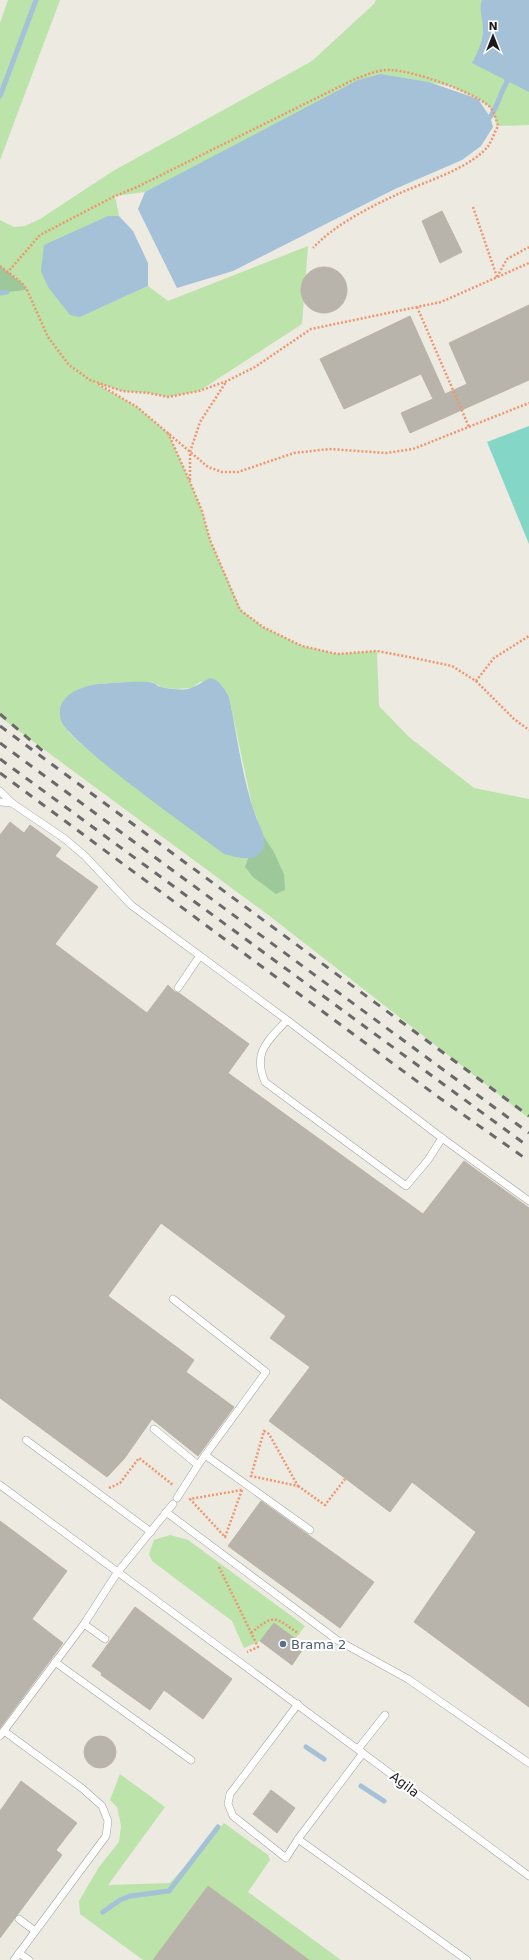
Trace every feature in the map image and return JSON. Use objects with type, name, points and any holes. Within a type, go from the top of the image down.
[{"type":"lane","points":[[0,791],[12,803],[65,839],[85,856],[131,905],[199,957],[287,1020],[442,1138],[529,1201]]},
{"type":"lane","points":[[0,802],[12,803]]},
{"type":"lane","points":[[178,988],[199,957]]},
{"type":"lane","points":[[287,1020],[263,1047],[260,1059],[260,1070],[266,1082],[272,1087],[406,1186],[428,1160],[442,1138]]},
{"type":"lane","points":[[14,1960],[106,1836],[108,1821],[102,1806],[83,1789],[2,1733],[84,1624],[117,1573],[175,1501],[205,1455],[266,1372],[173,1299]]},
{"type":"lane","points":[[154,1429],[198,1465]]},
{"type":"lane","points":[[26,1440],[151,1532]]},
{"type":"lane","points":[[205,1455],[310,1530]]},
{"type":"lane","name":"Agila","points":[[0,1486],[280,1693],[298,1704],[529,1876]]},
{"type":"lane","points":[[166,1512],[337,1640],[408,1679],[529,1763]]},
{"type":"lane","points":[[84,1624],[105,1639]]},
{"type":"lane","points":[[55,1662],[191,1760]]},
{"type":"lane","points":[[298,1704],[230,1794],[228,1804],[233,1816],[286,1858],[385,1715]]},
{"type":"lane","points":[[298,1839],[467,1960]]},
{"type":"lane","points":[[19,1919],[35,1931]]},
{"type":"lane","points":[[19,1953],[29,1960]]},
{"type":"path","points":[[7,273],[40,235],[115,196],[137,187],[355,79],[376,71],[391,70],[408,72],[440,82],[478,99],[490,107],[498,126],[488,145],[471,161],[431,181],[398,194],[363,212],[324,236],[313,248]]},
{"type":"path","points":[[473,207],[497,277]]},
{"type":"path","points":[[497,277],[507,259],[529,247]]},
{"type":"path","points":[[90,380],[122,391],[149,393],[168,397],[199,391],[227,381],[255,367],[310,329],[441,302],[529,263]]},
{"type":"path","points":[[0,266],[7,273],[22,283],[27,290],[48,337],[69,365],[90,380],[137,407],[208,467],[222,472],[238,472],[294,453],[329,449],[386,453],[413,449],[529,403]]},
{"type":"path","points":[[417,307],[469,427]]},
{"type":"path","points":[[190,482],[190,452],[200,422],[227,381]]},
{"type":"path","points":[[168,433],[202,511],[210,540],[240,610],[263,627],[302,646],[337,654],[377,651],[452,666],[476,681],[514,719],[529,730]]},
{"type":"path","points":[[476,681],[494,658],[529,636]]},
{"type":"path","points":[[298,1486],[269,1434],[264,1431],[250,1476],[298,1486],[325,1505],[345,1479]]},
{"type":"path","points":[[106,1489],[120,1483],[139,1458],[173,1485]]},
{"type":"path","points":[[242,1490],[225,1537],[190,1499],[228,1493],[242,1490]]},
{"type":"path","points":[[218,1563],[258,1647],[247,1652]]},
{"type":"path","points":[[251,1633],[267,1620],[278,1620],[299,1634]]},
{"type":"green space","points":[[8,0],[60,0],[0,160],[0,23]]},
{"type":"green space","points":[[376,0],[529,0],[529,125],[498,126],[490,107],[478,99],[450,86],[381,74],[145,192],[115,196],[119,216],[108,216],[80,317],[148,286],[168,301],[308,246],[302,324],[199,391],[168,397],[149,393],[122,391],[93,382],[137,407],[168,433],[202,511],[210,540],[241,610],[263,627],[302,646],[337,654],[377,651],[379,706],[409,737],[474,788],[529,799],[529,1118],[267,914],[0,717],[0,293],[27,290],[22,283],[0,266],[0,220],[14,227],[25,226],[40,219],[113,171],[312,61],[374,4]],"holes":[[[153,682],[161,687],[175,689],[192,688],[200,682],[222,685],[229,697],[252,805],[263,835],[274,852],[284,874],[245,867],[248,858],[224,853],[89,751],[68,732],[99,684]]]},
{"type":"green space","points":[[0,266],[22,283],[27,290],[0,293]]},
{"type":"green space","points":[[263,835],[274,852],[284,874],[285,890],[276,894],[253,877],[245,867],[248,858],[256,856],[264,842]]},
{"type":"green space","points":[[170,1535],[188,1540],[305,1626],[295,1639],[274,1623],[260,1641],[244,1648],[232,1621],[152,1561],[149,1554],[154,1540]]},
{"type":"green space","points":[[120,1774],[165,1807],[108,1885],[170,1883],[224,1823],[268,1855],[270,1860],[248,1892],[341,1960],[309,1960],[208,1886],[153,1960],[143,1960],[80,1914],[79,1901],[99,1867],[119,1842],[121,1826],[117,1807],[110,1800]]},
{"type":"shaded area","points":[[482,0],[529,0],[529,92],[472,63],[479,48],[482,36]]},
{"type":"shaded area","points":[[381,74],[429,82],[478,99],[490,117],[493,127],[481,146],[462,160],[395,189],[233,271],[177,288],[138,209],[145,192],[358,80]]},
{"type":"shaded area","points":[[108,216],[119,216],[133,231],[148,263],[148,286],[80,317],[70,315],[48,287],[41,271],[44,245]]},
{"type":"shaded area","points":[[529,426],[529,544],[487,442]]},
{"type":"shaded area","points":[[210,678],[219,683],[229,697],[250,800],[262,831],[264,841],[263,849],[260,854],[255,857],[240,858],[224,854],[109,767],[69,732],[61,720],[61,705],[65,699],[77,690],[84,687],[127,682],[150,682],[159,687],[188,689]]},
{"type":"building","points":[[442,211],[462,252],[440,263],[422,221]]},
{"type":"building","points":[[324,267],[337,271],[343,277],[347,290],[343,303],[337,309],[324,313],[311,309],[305,303],[301,290],[305,277],[311,271]]},
{"type":"building","points":[[529,305],[529,380],[410,433],[401,413],[433,399],[421,374],[344,409],[320,359],[410,316],[445,394],[467,384],[449,343]]},
{"type":"building","points":[[10,822],[24,833],[30,825],[61,848],[55,856],[98,887],[55,944],[147,1013],[168,985],[175,992],[179,993],[249,1044],[228,1073],[423,1214],[464,1161],[529,1208],[529,1707],[414,1622],[476,1532],[412,1482],[390,1512],[269,1421],[310,1367],[270,1338],[286,1316],[161,1223],[108,1296],[194,1360],[186,1372],[234,1407],[198,1456],[152,1419],[124,1459],[107,1477],[0,1398],[0,835]]},
{"type":"building","points":[[261,1501],[374,1582],[340,1628],[228,1546]]},
{"type":"building","points":[[0,1521],[67,1571],[32,1619],[63,1643],[0,1728]]},
{"type":"building","points":[[135,1607],[232,1679],[203,1719],[164,1690],[150,1710],[101,1675],[102,1673],[92,1666]]},
{"type":"building","name":"Brama 2","points":[[274,1623],[305,1646],[292,1665],[260,1641]]},
{"type":"building","points":[[100,1736],[111,1741],[116,1752],[111,1763],[100,1768],[89,1763],[84,1752],[89,1741]]},
{"type":"building","points":[[21,1781],[77,1823],[56,1850],[62,1855],[0,1938],[0,1811]]},
{"type":"building","points":[[271,1790],[295,1808],[277,1833],[253,1814]]},
{"type":"building","points":[[208,1886],[309,1960],[153,1960]]},
{"type":"waterway","points":[[0,96],[36,0]]},
{"type":"waterway","points":[[490,117],[507,82],[506,77]]},
{"type":"waterway","points":[[0,293],[7,292]]},
{"type":"waterway","points":[[306,1747],[324,1759]]},
{"type":"waterway","points":[[361,1786],[384,1801]]},
{"type":"waterway","points":[[103,1912],[120,1900],[130,1896],[169,1891],[218,1827]]},
{"type":"railway","points":[[0,714],[45,753]]},
{"type":"railway","points":[[0,726],[529,1116]]},
{"type":"railway","points":[[0,743],[529,1133]]},
{"type":"railway","points":[[0,759],[529,1147]]},
{"type":"railway","points":[[0,773],[441,1099],[529,1161]]},
{"type":"place","name":"Brama 2","points":[[283,1644]]}]
